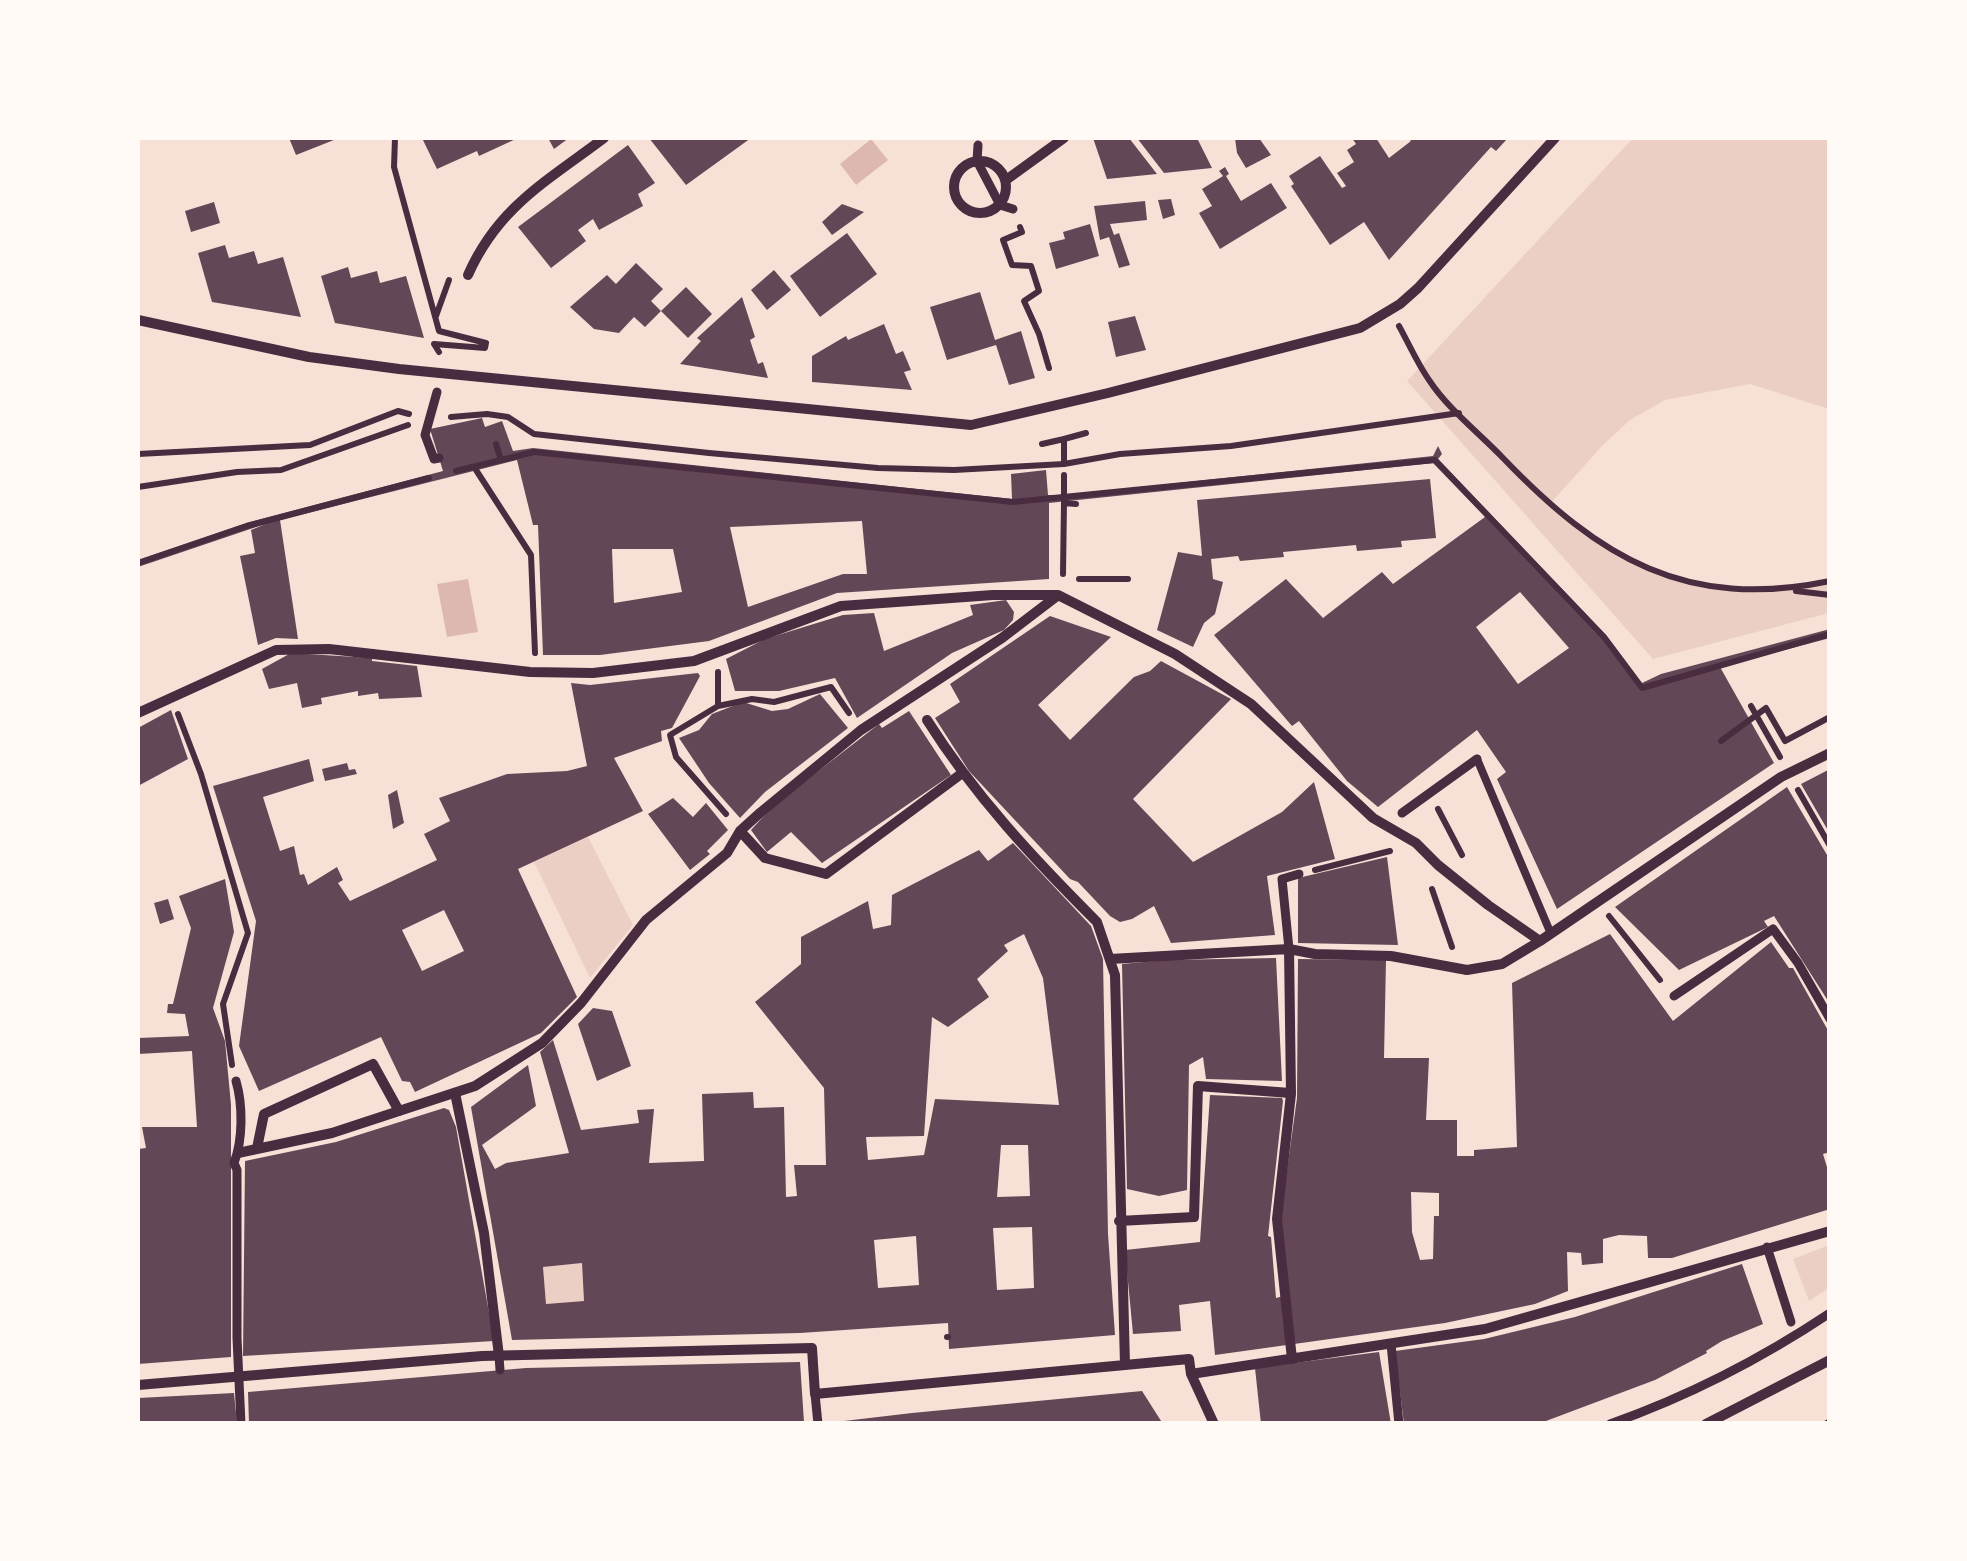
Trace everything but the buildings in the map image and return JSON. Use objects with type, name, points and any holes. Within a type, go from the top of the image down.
[{"type":"street","points":[[468,275],[482,243],[502,218],[604,138]]},
{"type":"street","points":[[1006,180],[1064,138]]},
{"type":"street","points":[[138,320],[309,357],[398,370],[971,425],[1360,328],[1418,288],[1556,138]]},
{"type":"street","points":[[978,145],[977,161],[1000,205],[1013,209]]},
{"type":"street","points":[[977,161],[999,168],[1006,180],[1007,192],[1000,205],[982,214],[969,211],[958,202],[954,187],[958,172],[977,161]]},
{"type":"street","points":[[437,392],[426,435],[434,459],[440,458]]},
{"type":"street","points":[[138,713],[276,650],[292,648],[536,672],[593,673],[694,662],[841,606],[1012,594],[1058,595],[1175,654],[1251,704],[1373,818],[1416,842],[1488,905],[1540,941]]},
{"type":"street","points":[[238,1153],[332,1133],[420,1106],[475,1086],[542,1043],[581,1003],[646,920],[727,854],[740,831],[861,730],[1002,638],[1058,595]]},
{"type":"street","points":[[927,720],[962,774],[1010,832],[1097,922],[1110,959],[1116,1006],[1125,1366]]},
{"type":"street","points":[[1110,959],[1289,949],[1315,954],[1392,956],[1467,970],[1502,964],[1789,774],[1830,754]]},
{"type":"street","points":[[1402,813],[1477,759]]},
{"type":"street","points":[[740,831],[765,858],[826,874],[962,774]]},
{"type":"street","points":[[1292,1359],[1277,1219],[1290,1093],[1289,949],[1282,879],[1299,874]]},
{"type":"street","points":[[1674,996],[1773,929],[1798,962],[1830,1019]]},
{"type":"street","points":[[258,1148],[264,1114],[373,1064],[399,1112]]},
{"type":"street","points":[[236,1081],[242,1105],[234,1163],[242,1424]]},
{"type":"street","points":[[1120,1221],[1194,1217],[1198,1086],[1290,1093]]},
{"type":"street","points":[[455,1093],[484,1233],[500,1370]]},
{"type":"street","points":[[1191,1374],[1485,1329],[1830,1231]]},
{"type":"street","points":[[1767,1247],[1792,1322]]},
{"type":"street","points":[[1610,1424],[1665,1404],[1769,1354],[1830,1312]]},
{"type":"street","points":[[1391,1344],[1398,1424]]},
{"type":"street","points":[[138,1385],[499,1356],[812,1348],[818,1423]]},
{"type":"street","points":[[815,1394],[1189,1360],[1191,1374],[1214,1424]]},
{"type":"street","points":[[1706,1424],[1830,1360]]},
{"type":"lane","points":[[1477,759],[1551,934]]},
{"type":"path","points":[[395,138],[394,167],[440,331],[486,343],[484,348],[434,344],[440,355]]},
{"type":"path","points":[[1017,234],[1003,240],[1012,264],[1031,266],[1039,290],[1024,301],[1049,368]]},
{"type":"path","points":[[1390,310],[1430,382],[1549,505],[1591,539],[1644,569],[1708,586],[1830,595]]},
{"type":"path","points":[[138,454],[310,445],[398,411],[428,418]]},
{"type":"path","points":[[138,488],[236,472],[282,470],[428,418],[487,414],[508,417],[534,434],[878,468],[954,470],[1064,464],[1120,454],[1230,446],[1458,412]]},
{"type":"path","points":[[1042,444],[1086,433]]},
{"type":"path","points":[[1064,439],[1064,464]]},
{"type":"path","points":[[496,444],[500,460]]},
{"type":"path","points":[[448,473],[534,452],[1012,502],[1435,460],[1604,637],[1642,688],[1830,634]]},
{"type":"path","points":[[476,470],[532,555],[536,672]]},
{"type":"path","points":[[1064,474],[1064,568]]},
{"type":"path","points":[[138,563],[247,526],[431,478]]},
{"type":"path","points":[[1064,500],[1076,504]]},
{"type":"path","points":[[1079,579],[1128,579]]},
{"type":"path","points":[[1788,590],[1830,581]]},
{"type":"path","points":[[740,831],[676,758],[670,735],[718,706],[752,699],[774,702],[831,687],[861,730]]},
{"type":"path","points":[[1751,706],[1777,752]]},
{"type":"path","points":[[1721,741],[1766,708],[1785,741],[1830,717]]},
{"type":"path","points":[[179,714],[248,933],[223,1004],[228,1052],[236,1081]]},
{"type":"path","points":[[1789,774],[1830,846]]},
{"type":"path","points":[[1430,793],[1461,853]]},
{"type":"path","points":[[208,830],[217,827]]},
{"type":"path","points":[[1299,874],[1416,842]]},
{"type":"path","points":[[1600,901],[1616,929],[1674,996]]},
{"type":"shaded area","points":[[1633,138],[1829,138],[1829,409],[1750,384],[1665,400],[1630,420],[1549,505],[1623,558],[1646,570],[1690,583],[1761,589],[1829,581],[1829,613],[1653,659],[1407,381]]},
{"type":"shaded area","points":[[871,139],[888,160],[856,185],[840,164]]},
{"type":"shaded area","points":[[468,579],[478,632],[447,637],[437,584]]},
{"type":"shaded area","points":[[588,837],[633,925],[590,978],[534,862]]},
{"type":"shaded area","points":[[1829,1245],[1829,1288],[1809,1301],[1793,1259]]},
{"type":"shaded area","points":[[582,1263],[584,1301],[546,1304],[543,1267]]}]
